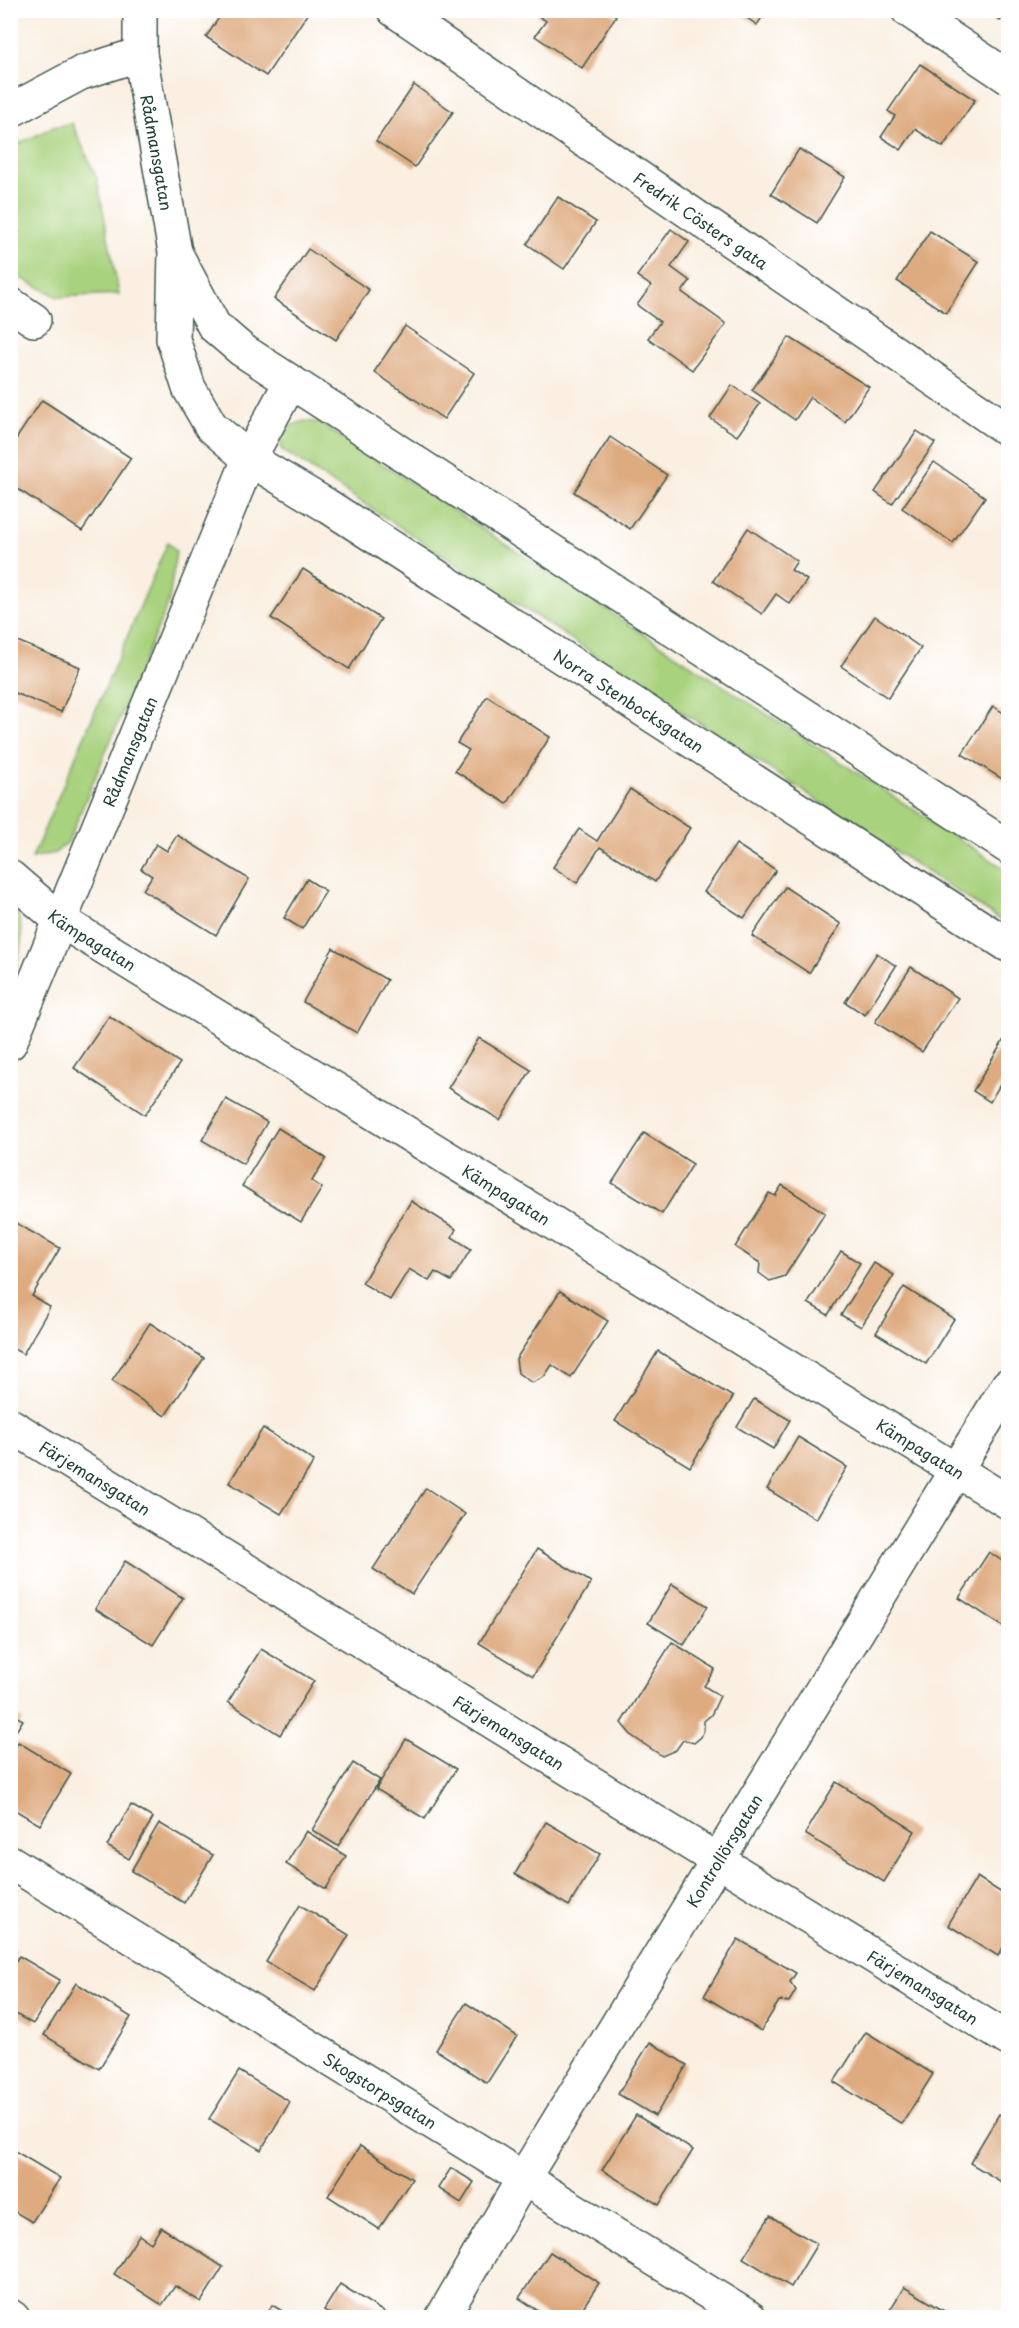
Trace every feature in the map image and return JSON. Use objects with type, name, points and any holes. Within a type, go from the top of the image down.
[{"type":"street","points":[[118,10],[140,54]]},
{"type":"street","points":[[140,10],[140,54]]},
{"type":"street","name":"Fredrik Cösters gata","points":[[394,10],[1008,429]]},
{"type":"street","points":[[908,10],[1008,77]]},
{"type":"street","points":[[10,111],[81,74],[140,54]]},
{"type":"street","name":"Rådmansgatan","points":[[140,54],[175,252],[173,339],[189,388],[211,426],[249,459]]},
{"type":"street","name":"Rådmansgatan","points":[[10,1043],[249,459],[290,383],[243,350],[214,326],[175,252]]},
{"type":"street","points":[[290,383],[1008,847]]},
{"type":"street","name":"Norra Stenbocksgatan","points":[[249,459],[326,505],[1008,945]]},
{"type":"street","name":"Kämpagatan","points":[[10,878],[61,921],[1008,1502]]},
{"type":"street","name":"Kontrollörsgatan","points":[[442,2318],[523,2179],[957,1472],[1008,1385]]},
{"type":"street","name":"Färjemansgatan","points":[[10,1425],[1008,2040]]},
{"type":"street","name":"Skogstorpsgatan","points":[[10,1862],[750,2318]]},
{"type":"green space","points":[[72,123],[97,179],[119,294],[58,297],[11,273],[10,148],[53,127]]},
{"type":"green space","points":[[304,421],[318,422],[1008,871],[1008,925],[282,450],[280,439],[291,426]]},
{"type":"green space","points":[[168,542],[176,551],[169,601],[68,842],[55,853],[32,858]]},
{"type":"green space","points":[[14,900],[22,940],[11,979],[10,907]]},
{"type":"building","points":[[224,10],[310,10],[266,76],[206,37]]},
{"type":"building","points":[[540,10],[608,10],[616,16],[582,68],[535,36],[546,21],[537,15]]},
{"type":"building","points":[[736,10],[767,10],[757,25]]},
{"type":"building","points":[[985,10],[1008,10],[1008,16],[1006,14],[1000,21]]},
{"type":"building","points":[[920,64],[975,100],[943,147],[915,129],[901,150],[881,137],[895,116],[888,111]]},
{"type":"building","points":[[414,85],[453,112],[415,167],[376,141]]},
{"type":"building","points":[[799,149],[845,177],[817,223],[771,194]]},
{"type":"building","points":[[558,197],[596,222],[564,269],[527,244]]},
{"type":"building","points":[[10,226],[19,232],[10,244]]},
{"type":"building","points":[[671,229],[689,242],[671,267],[690,281],[682,292],[726,324],[692,370],[648,338],[660,322],[637,305],[651,286],[637,276]]},
{"type":"building","points":[[930,231],[979,262],[946,313],[897,281]]},
{"type":"building","points":[[308,249],[369,290],[336,340],[274,299]]},
{"type":"building","points":[[405,326],[474,373],[444,419],[374,372]]},
{"type":"building","points":[[789,337],[869,387],[845,422],[810,397],[795,420],[752,390]]},
{"type":"building","points":[[732,385],[760,404],[737,436],[710,418]]},
{"type":"building","points":[[42,400],[131,458],[82,531],[10,484],[10,448]]},
{"type":"building","points":[[917,431],[935,443],[892,504],[875,492]]},
{"type":"building","points":[[610,437],[667,475],[630,529],[574,492]]},
{"type":"building","points":[[934,462],[985,497],[953,543],[902,508]]},
{"type":"building","points":[[748,528],[797,561],[791,570],[807,580],[790,604],[776,594],[762,614],[713,581]]},
{"type":"building","points":[[303,569],[381,619],[349,669],[271,618]]},
{"type":"building","points":[[875,616],[921,648],[888,698],[841,666]]},
{"type":"building","points":[[10,638],[80,667],[61,712],[10,691]]},
{"type":"building","points":[[487,696],[550,737],[507,804],[455,771],[469,750],[457,743]]},
{"type":"building","points":[[993,706],[1008,716],[1007,782],[962,754]]},
{"type":"building","points":[[630,789],[690,828],[655,882],[600,847],[577,883],[553,867],[579,829],[597,841]]},
{"type":"building","points":[[177,835],[249,879],[216,935],[143,890],[152,876],[141,869],[156,844],[167,851]]},
{"type":"building","points":[[736,844],[776,870],[744,918],[704,892]]},
{"type":"building","points":[[307,879],[326,891],[302,929],[284,918]]},
{"type":"building","points":[[785,887],[841,924],[809,973],[752,936]]},
{"type":"building","points":[[333,948],[387,980],[357,1033],[303,1002]]},
{"type":"building","points":[[877,953],[896,966],[865,1015],[845,1002]]},
{"type":"building","points":[[911,967],[958,998],[922,1052],[875,1022]]},
{"type":"building","points":[[109,1016],[180,1063],[145,1115],[74,1068]]},
{"type":"building","points":[[1008,1033],[1008,1071],[990,1102],[973,1091]]},
{"type":"building","points":[[479,1038],[531,1070],[500,1120],[448,1088]]},
{"type":"building","points":[[226,1099],[267,1122],[243,1164],[202,1140]]},
{"type":"building","points":[[1008,1099],[1008,1112],[1002,1108]]},
{"type":"building","points":[[278,1128],[326,1158],[312,1181],[322,1188],[301,1222],[242,1186]]},
{"type":"building","points":[[644,1133],[693,1164],[662,1214],[612,1183]]},
{"type":"building","points":[[782,1185],[825,1213],[785,1276],[770,1281],[759,1273],[760,1263],[735,1247],[769,1193],[775,1196]]},
{"type":"building","points":[[411,1201],[456,1229],[452,1237],[471,1249],[451,1281],[435,1272],[429,1281],[409,1269],[390,1300],[362,1283]]},
{"type":"building","points":[[14,1222],[60,1248],[32,1296],[50,1307],[23,1354],[10,1347],[10,1228]]},
{"type":"building","points":[[841,1251],[860,1263],[828,1315],[808,1303]]},
{"type":"building","points":[[874,1263],[894,1275],[861,1327],[841,1315]]},
{"type":"building","points":[[904,1287],[954,1319],[926,1364],[876,1333]]},
{"type":"building","points":[[560,1291],[608,1321],[571,1378],[552,1365],[544,1377],[532,1383],[518,1373],[516,1359]]},
{"type":"building","points":[[150,1323],[204,1358],[165,1416],[112,1381]]},
{"type":"building","points":[[658,1351],[733,1397],[690,1467],[615,1421]]},
{"type":"building","points":[[754,1399],[790,1420],[773,1449],[737,1427]]},
{"type":"building","points":[[263,1428],[314,1461],[281,1514],[229,1483]]},
{"type":"building","points":[[798,1437],[847,1467],[816,1519],[767,1489]]},
{"type":"building","points":[[426,1488],[465,1514],[412,1594],[373,1569]]},
{"type":"building","points":[[537,1549],[591,1582],[533,1676],[479,1643]]},
{"type":"building","points":[[989,1552],[1008,1565],[1008,1636],[1004,1633],[1007,1629],[959,1598]]},
{"type":"building","points":[[125,1561],[183,1598],[153,1645],[95,1609]]},
{"type":"building","points":[[672,1584],[708,1606],[684,1645],[648,1623]]},
{"type":"building","points":[[672,1642],[715,1669],[704,1686],[720,1696],[711,1715],[704,1721],[701,1737],[694,1743],[683,1740],[676,1750],[662,1756],[632,1736],[621,1723]]},
{"type":"building","points":[[261,1649],[314,1681],[280,1735],[228,1702]]},
{"type":"building","points":[[10,1713],[23,1720],[10,1741]]},
{"type":"building","points":[[406,1739],[456,1769],[425,1819],[376,1789]]},
{"type":"building","points":[[18,1742],[71,1774],[40,1825],[10,1807],[10,1755]]},
{"type":"building","points":[[353,1763],[380,1780],[338,1846],[312,1830]]},
{"type":"building","points":[[836,1782],[915,1831],[884,1882],[805,1834]]},
{"type":"building","points":[[131,1805],[153,1818],[129,1859],[107,1846]]},
{"type":"building","points":[[546,1822],[600,1854],[569,1906],[515,1874]]},
{"type":"building","points":[[159,1823],[213,1855],[184,1903],[131,1871]]},
{"type":"building","points":[[306,1831],[346,1856],[326,1889],[286,1864]]},
{"type":"building","points":[[977,1877],[1008,1897],[1008,1939],[998,1956],[948,1925]]},
{"type":"building","points":[[300,1905],[349,1935],[315,1991],[266,1962]]},
{"type":"building","points":[[738,1939],[796,1973],[790,1982],[796,1990],[789,2002],[779,2001],[761,2031],[704,1996]]},
{"type":"building","points":[[10,1948],[16,1951],[10,1961]]},
{"type":"building","points":[[19,1956],[60,1980],[33,2024],[10,2011],[10,1970]]},
{"type":"building","points":[[76,1983],[131,2017],[99,2069],[44,2035]]},
{"type":"building","points":[[466,2003],[517,2036],[487,2083],[436,2050]]},
{"type":"building","points":[[866,2032],[933,2074],[902,2124],[834,2082]]},
{"type":"building","points":[[650,2042],[687,2065],[655,2116],[618,2094]]},
{"type":"building","points":[[239,2071],[290,2102],[261,2150],[209,2119]]},
{"type":"building","points":[[999,2114],[1008,2119],[1008,2186],[970,2163]]},
{"type":"building","points":[[636,2115],[693,2150],[659,2205],[602,2170]]},
{"type":"building","points":[[360,2146],[412,2179],[379,2229],[328,2196]]},
{"type":"building","points":[[10,2148],[60,2178],[32,2222],[10,2209]]},
{"type":"building","points":[[451,2168],[474,2182],[461,2203],[438,2188]]},
{"type":"building","points":[[770,2216],[817,2244],[791,2287],[743,2258]]},
{"type":"building","points":[[161,2227],[223,2267],[201,2302],[175,2286],[162,2305],[114,2274],[139,2235],[151,2243]]},
{"type":"building","points":[[550,2252],[599,2283],[576,2318],[549,2318],[519,2298]]},
{"type":"building","points":[[340,2284],[393,2318],[336,2318],[324,2310]]},
{"type":"building","points":[[904,2287],[956,2318],[885,2318]]},
{"type":"building","points":[[272,2305],[294,2318],[265,2318]]}]
